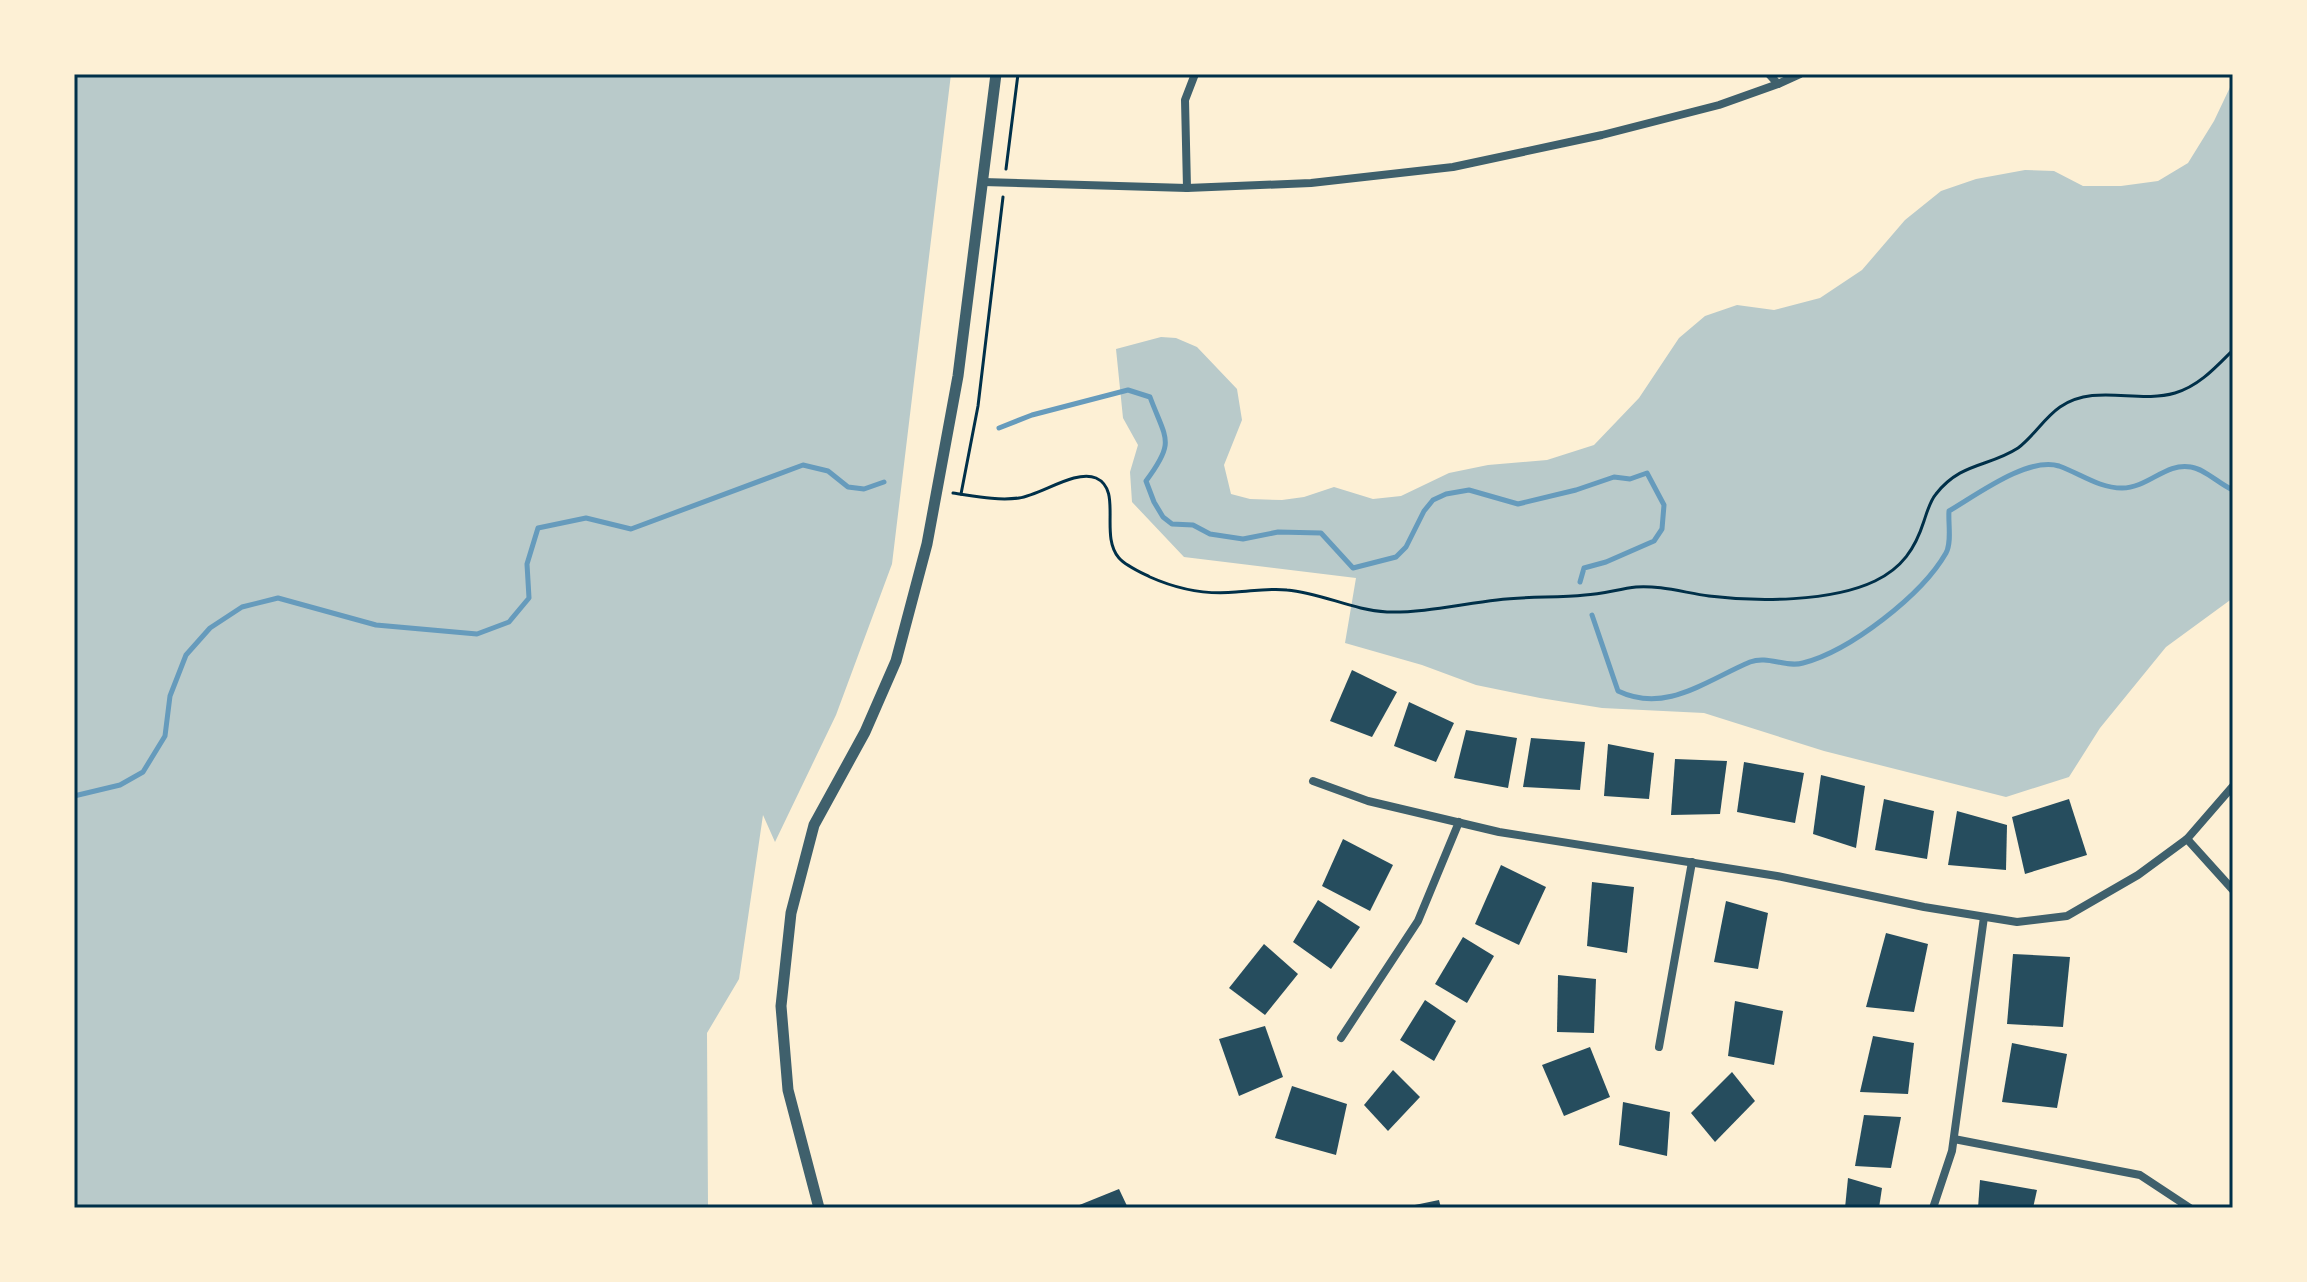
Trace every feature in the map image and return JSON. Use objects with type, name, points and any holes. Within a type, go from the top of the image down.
[{"type":"street","points":[[819,1208],[788,1090],[781,1006],[791,913],[814,825],[865,732],[896,661],[927,544],[958,376],[996,74]]},
{"type":"street","points":[[1187,188],[1185,100],[1195,74]]},
{"type":"street","points":[[1769,74],[1778,84]]},
{"type":"street","points":[[983,182],[1187,188],[1311,183],[1453,167],[1631,128],[1719,105],[1800,74]]},
{"type":"street","points":[[1313,781],[1368,801],[1499,832],[1777,876],[1924,907],[2017,922],[2067,916],[2138,875],[2187,839],[2233,786]]},
{"type":"street","points":[[1341,1038],[1418,921],[1459,822]]},
{"type":"street","points":[[2187,839],[2233,890]]},
{"type":"street","points":[[1659,1047],[1692,862]]},
{"type":"street","points":[[1933,1208],[1954,1139],[1984,917]]},
{"type":"street","points":[[1954,1139],[2140,1175],[2190,1208]]},
{"type":"path","points":[[961,494],[978,406],[1018,74]]},
{"type":"path","points":[[937,490],[1018,498],[1074,478],[1088,476],[1098,479],[1107,487],[1110,499],[1108,533],[1118,557],[1149,576],[1177,587],[1210,593],[1288,590],[1349,607],[1385,612],[1415,611],[1533,595],[1609,593],[1641,587],[1721,597],[1831,596],[1876,581],[1897,568],[1912,552],[1934,496],[1955,476],[1973,465],[2017,448],[2049,415],[2066,403],[2087,396],[2154,397],[2175,393],[2202,379],[2233,350]]},
{"type":"shaded area","points":[[74,74],[951,74],[892,564],[836,715],[775,842],[763,815],[739,979],[707,1033],[708,1208],[74,1208]]},
{"type":"shaded area","points":[[2233,81],[2233,598],[2166,647],[2100,728],[2069,777],[2006,797],[1824,751],[1704,713],[1602,708],[1476,685],[1422,665],[1345,643],[1356,578],[1184,557],[1132,502],[1130,472],[1138,445],[1123,418],[1116,349],[1161,337],[1176,338],[1197,347],[1237,389],[1242,420],[1224,465],[1231,494],[1250,499],[1282,500],[1304,497],[1334,487],[1373,499],[1401,496],[1449,473],[1488,465],[1547,460],[1594,445],[1639,398],[1679,338],[1705,316],[1737,305],[1774,310],[1820,298],[1862,270],[1905,220],[1941,191],[1976,179],[2025,170],[2054,171],[2083,186],[2121,186],[2158,181],[2188,163],[2214,121]]},
{"type":"building","points":[[1352,670],[1397,692],[1372,737],[1330,721]]},
{"type":"building","points":[[1409,702],[1454,723],[1436,762],[1394,746]]},
{"type":"building","points":[[1466,730],[1517,738],[1508,788],[1454,778]]},
{"type":"building","points":[[1531,738],[1585,742],[1580,790],[1523,787]]},
{"type":"building","points":[[1608,744],[1654,753],[1649,799],[1604,796]]},
{"type":"building","points":[[1675,759],[1727,761],[1720,814],[1671,815]]},
{"type":"building","points":[[1744,762],[1804,773],[1795,823],[1737,812]]},
{"type":"building","points":[[1821,775],[1865,786],[1856,848],[1813,834]]},
{"type":"building","points":[[1884,799],[1934,811],[1927,859],[1875,850]]},
{"type":"building","points":[[2069,799],[2087,855],[2025,874],[2012,817]]},
{"type":"building","points":[[1957,811],[2007,825],[2006,870],[1948,865]]},
{"type":"building","points":[[1343,839],[1393,865],[1370,911],[1322,886]]},
{"type":"building","points":[[1501,865],[1546,887],[1519,945],[1475,924]]},
{"type":"building","points":[[1592,882],[1634,887],[1627,953],[1587,946]]},
{"type":"building","points":[[1318,900],[1360,927],[1331,969],[1293,942]]},
{"type":"building","points":[[1726,901],[1768,913],[1758,969],[1714,962]]},
{"type":"building","points":[[1886,933],[1928,944],[1914,1012],[1866,1007]]},
{"type":"building","points":[[1463,937],[1494,956],[1467,1003],[1435,984]]},
{"type":"building","points":[[1264,944],[1298,974],[1265,1015],[1229,988]]},
{"type":"building","points":[[2013,954],[2070,957],[2063,1027],[2007,1024]]},
{"type":"building","points":[[1558,975],[1596,979],[1594,1033],[1557,1032]]},
{"type":"building","points":[[1425,1000],[1456,1021],[1434,1061],[1400,1040]]},
{"type":"building","points":[[1735,1001],[1783,1011],[1774,1065],[1728,1056]]},
{"type":"building","points":[[1265,1026],[1283,1077],[1239,1096],[1219,1039]]},
{"type":"building","points":[[1873,1036],[1914,1043],[1908,1094],[1860,1092]]},
{"type":"building","points":[[2012,1043],[2067,1054],[2057,1108],[2002,1102]]},
{"type":"building","points":[[1590,1047],[1610,1097],[1564,1116],[1542,1065]]},
{"type":"building","points":[[1393,1070],[1420,1097],[1388,1131],[1364,1105]]},
{"type":"building","points":[[1732,1072],[1755,1101],[1715,1142],[1691,1113]]},
{"type":"building","points":[[1292,1086],[1347,1104],[1336,1155],[1275,1138]]},
{"type":"building","points":[[1623,1102],[1670,1112],[1667,1156],[1619,1145]]},
{"type":"building","points":[[1864,1115],[1901,1117],[1891,1168],[1855,1166]]},
{"type":"building","points":[[1848,1178],[1882,1188],[1879,1208],[1845,1208]]},
{"type":"building","points":[[1980,1180],[2037,1190],[2033,1208],[1978,1208]]},
{"type":"building","points":[[1119,1189],[1128,1208],[1072,1208]]},
{"type":"building","points":[[1439,1200],[1441,1208],[1405,1208],[1405,1207]]},
{"type":"waterway","points":[[999,428],[1032,415],[1128,390],[1150,397],[1164,432],[1165,448],[1146,481],[1163,517],[1172,524],[1193,525],[1210,534],[1243,539],[1278,532],[1321,533],[1353,568],[1396,557],[1406,547],[1424,511],[1433,500],[1446,494],[1469,490],[1518,504],[1614,477],[1630,479],[1647,473],[1664,505],[1662,529],[1654,541],[1584,568],[1580,582]]},
{"type":"waterway","points":[[1592,615],[1618,691],[1653,699],[1670,697],[1757,660],[1796,664],[1822,657],[1863,634],[1903,603],[1935,569],[1948,549],[1949,511],[2017,472],[2046,464],[2059,466],[2098,483],[2122,488],[2140,484],[2182,466],[2202,471],[2233,490]]},
{"type":"waterway","points":[[74,796],[120,785],[143,772],[165,736],[170,696],[186,655],[210,628],[242,607],[278,598],[376,625],[477,634],[509,622],[529,598],[527,564],[538,528],[586,518],[631,529],[803,465],[828,471],[848,487],[864,489],[884,482]]}]
